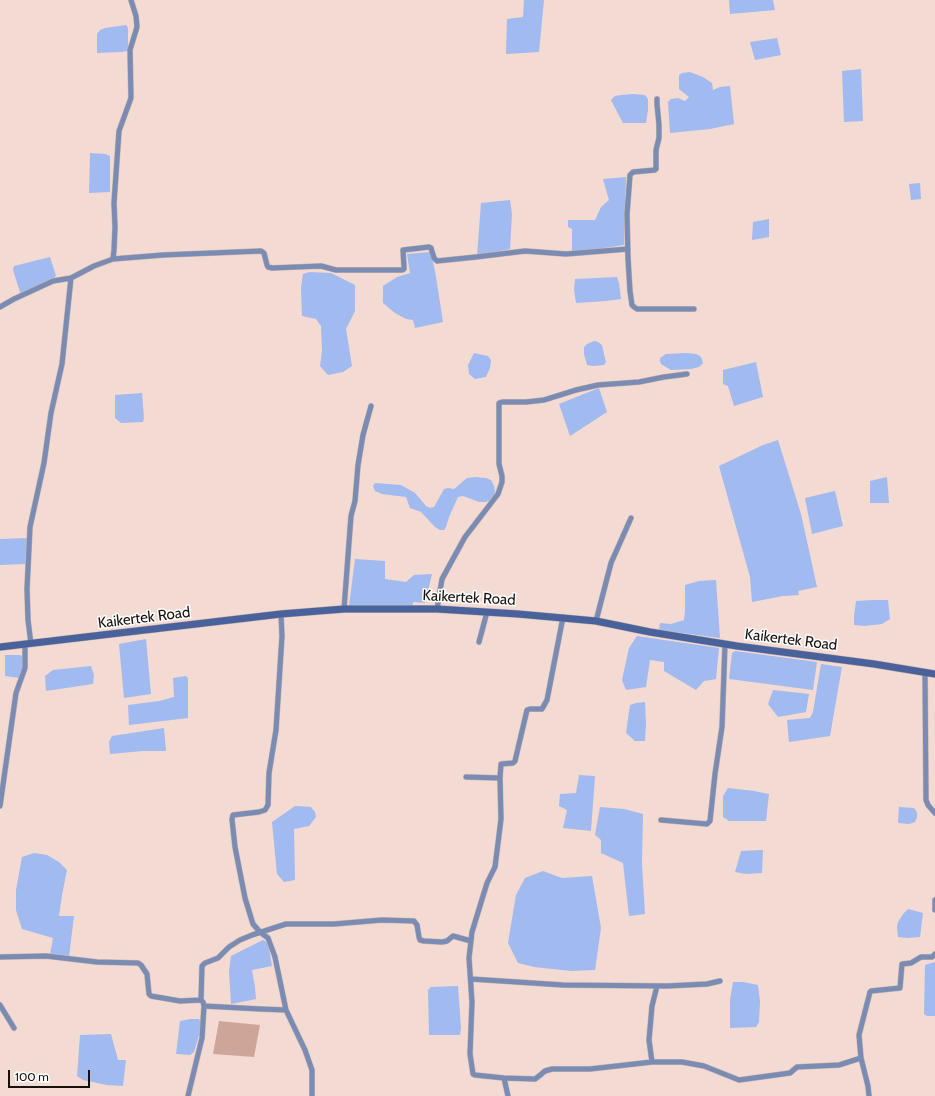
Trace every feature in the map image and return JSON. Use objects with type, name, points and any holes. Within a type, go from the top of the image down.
[{"type":"main road","name":"Kaikertek Road","points":[[0,647],[28,645],[281,614],[344,609],[437,609],[563,617],[596,621],[650,632],[725,644],[874,664],[935,674]]},
{"type":"street","points":[[112,260],[114,250],[114,203],[119,131],[131,98],[130,50],[137,27],[136,16],[131,0]]},
{"type":"street","points":[[657,99],[659,138],[656,150],[656,169],[633,172],[630,174],[627,214],[628,258],[632,304],[637,308],[694,309]]},
{"type":"street","points":[[0,307],[53,281],[71,278],[94,266],[112,260],[163,255],[261,251],[264,253],[268,267],[272,268],[321,266],[336,270],[402,270],[404,269],[403,250],[429,247],[431,248],[434,258],[437,261],[476,258],[525,251],[566,254],[628,249]]},
{"type":"street","points":[[0,806],[16,694],[25,668],[28,645],[30,527],[42,470],[51,413],[62,364],[71,278]]},
{"type":"street","points":[[437,609],[442,579],[465,537],[498,494],[502,482],[499,464],[499,403],[544,400],[598,385],[639,382],[687,374]]},
{"type":"street","points":[[344,609],[351,516],[355,501],[358,465],[363,435],[371,406]]},
{"type":"street","points":[[596,621],[611,563],[631,518]]},
{"type":"street","points":[[479,642],[487,612]]},
{"type":"street","points":[[281,614],[282,643],[276,730],[270,773],[268,805],[265,810],[233,815],[232,819],[235,847],[245,898],[253,924],[268,938],[275,957],[286,1010],[305,1050],[312,1070],[312,1096]]},
{"type":"street","points":[[563,617],[548,700],[542,709],[527,710],[515,762],[501,764],[500,778],[502,819],[494,867],[487,883],[472,932],[469,958],[472,1002],[470,1054],[473,1074],[491,1078],[535,1078],[545,1071],[552,1069],[590,1069],[652,1062],[682,1062],[704,1066],[739,1080],[790,1073],[797,1067],[840,1065],[861,1058]]},
{"type":"street","points":[[661,820],[706,824],[710,821],[722,727],[725,644]]},
{"type":"street","points":[[925,673],[926,800],[928,806],[935,813]]},
{"type":"street","points":[[466,777],[500,778]]},
{"type":"street","points":[[935,900],[935,910]]},
{"type":"street","points":[[188,1096],[202,1038],[204,1006],[201,1000],[203,964],[218,958],[229,947],[240,940],[286,924],[334,924],[382,920],[414,921],[417,925],[418,937],[420,940],[424,941],[442,942],[447,941],[453,936],[471,941]]},
{"type":"street","points":[[869,1096],[861,1058],[859,1035],[870,992],[900,988],[902,964],[911,963],[921,957],[932,956],[935,954]]},
{"type":"street","points":[[0,957],[46,956],[97,962],[138,963],[147,974],[149,994],[151,996],[180,1001],[201,1000]]},
{"type":"street","points":[[470,979],[563,985],[657,986],[707,984],[720,981]]},
{"type":"street","points":[[652,1062],[650,1040],[652,1006],[657,986]]},
{"type":"street","points":[[0,1005],[14,1028]]},
{"type":"street","points":[[204,1006],[260,1010],[286,1010]]},
{"type":"street","points":[[504,1078],[508,1096]]},
{"type":"shaded area","points":[[219,1021],[260,1025],[254,1057],[213,1054]]},
{"type":"water","points":[[524,0],[544,0],[539,52],[506,54],[507,19],[523,17]]},
{"type":"water","points":[[729,0],[773,0],[775,10],[730,14]]},
{"type":"water","points":[[126,25],[128,28],[128,51],[97,53],[97,34],[100,30]]},
{"type":"water","points":[[777,38],[781,55],[755,60],[750,42]]},
{"type":"water","points":[[861,69],[863,121],[844,122],[842,71]]},
{"type":"water","points":[[690,72],[703,77],[712,83],[713,90],[720,87],[730,86],[734,124],[710,129],[670,133],[668,102],[671,99],[678,98],[685,101],[689,97],[679,89],[679,75]]},
{"type":"water","points":[[633,94],[645,95],[648,99],[646,123],[623,123],[611,100],[615,96]]},
{"type":"water","points":[[90,153],[105,154],[110,156],[110,192],[89,193]]},
{"type":"water","points":[[626,177],[624,245],[572,252],[572,229],[568,227],[568,220],[595,220],[601,207],[609,200],[603,179]]},
{"type":"water","points":[[920,183],[921,199],[911,200],[909,184]]},
{"type":"water","points":[[510,200],[512,214],[510,249],[477,256],[481,203]]},
{"type":"water","points":[[769,219],[769,237],[752,240],[753,222]]},
{"type":"water","points":[[431,252],[443,322],[415,328],[413,320],[406,319],[395,313],[383,303],[383,286],[397,277],[410,273],[407,254]]},
{"type":"water","points":[[50,257],[56,276],[52,280],[21,295],[13,270],[14,266]]},
{"type":"water","points":[[309,272],[331,273],[355,285],[355,311],[346,329],[352,366],[343,372],[328,375],[320,366],[322,351],[321,326],[316,319],[302,316],[301,288],[303,274]]},
{"type":"water","points":[[617,277],[621,299],[576,303],[574,290],[575,279]]},
{"type":"water","points":[[594,341],[602,345],[606,362],[604,365],[587,365],[584,347]]},
{"type":"water","points":[[474,353],[488,356],[491,360],[490,368],[486,377],[475,379],[469,374],[468,365]]},
{"type":"water","points":[[686,353],[700,356],[703,363],[699,367],[691,369],[671,370],[661,364],[660,358],[666,354]]},
{"type":"water","points":[[756,362],[763,397],[734,406],[728,386],[723,384],[723,370]]},
{"type":"water","points":[[599,388],[607,412],[570,436],[559,404]]},
{"type":"water","points":[[142,393],[143,422],[121,423],[115,418],[115,395]]},
{"type":"water","points":[[778,440],[801,514],[817,587],[798,591],[799,595],[783,596],[752,602],[750,577],[719,466],[763,445]]},
{"type":"water","points":[[475,477],[491,480],[495,491],[494,495],[486,502],[479,502],[463,496],[458,497],[444,530],[440,530],[435,527],[421,512],[410,508],[406,497],[382,494],[375,491],[373,486],[375,483],[401,485],[415,493],[426,506],[430,508],[434,507],[444,489],[454,489],[467,478]]},
{"type":"water","points":[[887,477],[889,503],[870,503],[870,481]]},
{"type":"water","points":[[835,491],[843,526],[812,534],[805,498]]},
{"type":"water","points":[[28,538],[25,564],[0,565],[0,539]]},
{"type":"water","points":[[355,559],[385,561],[385,579],[406,582],[414,575],[432,574],[425,603],[413,602],[413,607],[349,606]]},
{"type":"water","points":[[716,580],[720,638],[659,630],[660,623],[671,624],[684,620],[685,585],[699,581]]},
{"type":"water","points":[[888,600],[890,619],[882,624],[865,626],[854,625],[856,601]]},
{"type":"water","points":[[637,636],[719,648],[716,679],[704,681],[696,690],[664,671],[664,662],[650,660],[646,687],[626,690],[622,680],[629,648]]},
{"type":"water","points":[[146,639],[151,694],[124,698],[119,644]]},
{"type":"water","points":[[735,651],[817,662],[813,690],[729,679],[732,653]]},
{"type":"water","points":[[5,655],[20,655],[24,657],[25,666],[20,678],[5,676]]},
{"type":"water","points":[[821,664],[842,667],[830,736],[789,742],[787,720],[810,718],[813,712]]},
{"type":"water","points":[[91,666],[94,675],[93,684],[46,691],[45,676],[53,670]]},
{"type":"water","points":[[186,676],[188,678],[188,718],[129,725],[128,705],[159,701],[174,697],[173,678]]},
{"type":"water","points":[[773,690],[809,694],[806,712],[778,717],[768,704]]},
{"type":"water","points":[[645,702],[645,741],[635,741],[626,733],[630,705]]},
{"type":"water","points":[[164,728],[166,751],[143,751],[110,754],[109,742],[112,736]]},
{"type":"water","points":[[579,775],[595,776],[591,831],[563,828],[567,810],[559,806],[560,794],[576,793]]},
{"type":"water","points":[[728,788],[769,794],[766,821],[729,821],[723,817],[723,796]]},
{"type":"water","points":[[295,806],[311,807],[315,812],[316,817],[309,826],[294,829],[295,880],[284,882],[277,874],[272,822]]},
{"type":"water","points":[[600,807],[624,809],[643,814],[642,864],[645,914],[629,916],[623,863],[601,853],[601,840],[595,835]]},
{"type":"water","points":[[899,807],[914,808],[917,812],[915,822],[909,824],[898,823]]},
{"type":"water","points":[[763,850],[762,873],[746,874],[735,872],[741,851]]},
{"type":"water","points":[[34,853],[47,855],[59,862],[67,870],[59,916],[74,916],[69,957],[50,955],[53,938],[22,929],[16,910],[16,890],[22,857]]},
{"type":"water","points":[[543,871],[562,878],[592,876],[601,928],[595,970],[571,971],[534,967],[518,963],[508,943],[516,895],[525,878]]},
{"type":"water","points":[[908,909],[923,913],[920,937],[898,937],[898,922]]},
{"type":"water","points":[[263,940],[268,943],[272,966],[252,970],[256,999],[231,1004],[229,971],[231,956]]},
{"type":"water","points":[[935,962],[935,1016],[927,1016],[924,1014],[925,965]]},
{"type":"water","points":[[733,982],[758,985],[760,1001],[759,1022],[756,1027],[730,1028],[730,1000]]},
{"type":"water","points":[[458,986],[461,1028],[460,1035],[429,1035],[428,990],[431,987]]},
{"type":"water","points":[[199,1019],[202,1025],[194,1052],[190,1055],[176,1054],[180,1021]]},
{"type":"water","points":[[111,1034],[118,1060],[126,1060],[123,1086],[107,1085],[83,1080],[77,1076],[80,1035]]}]
